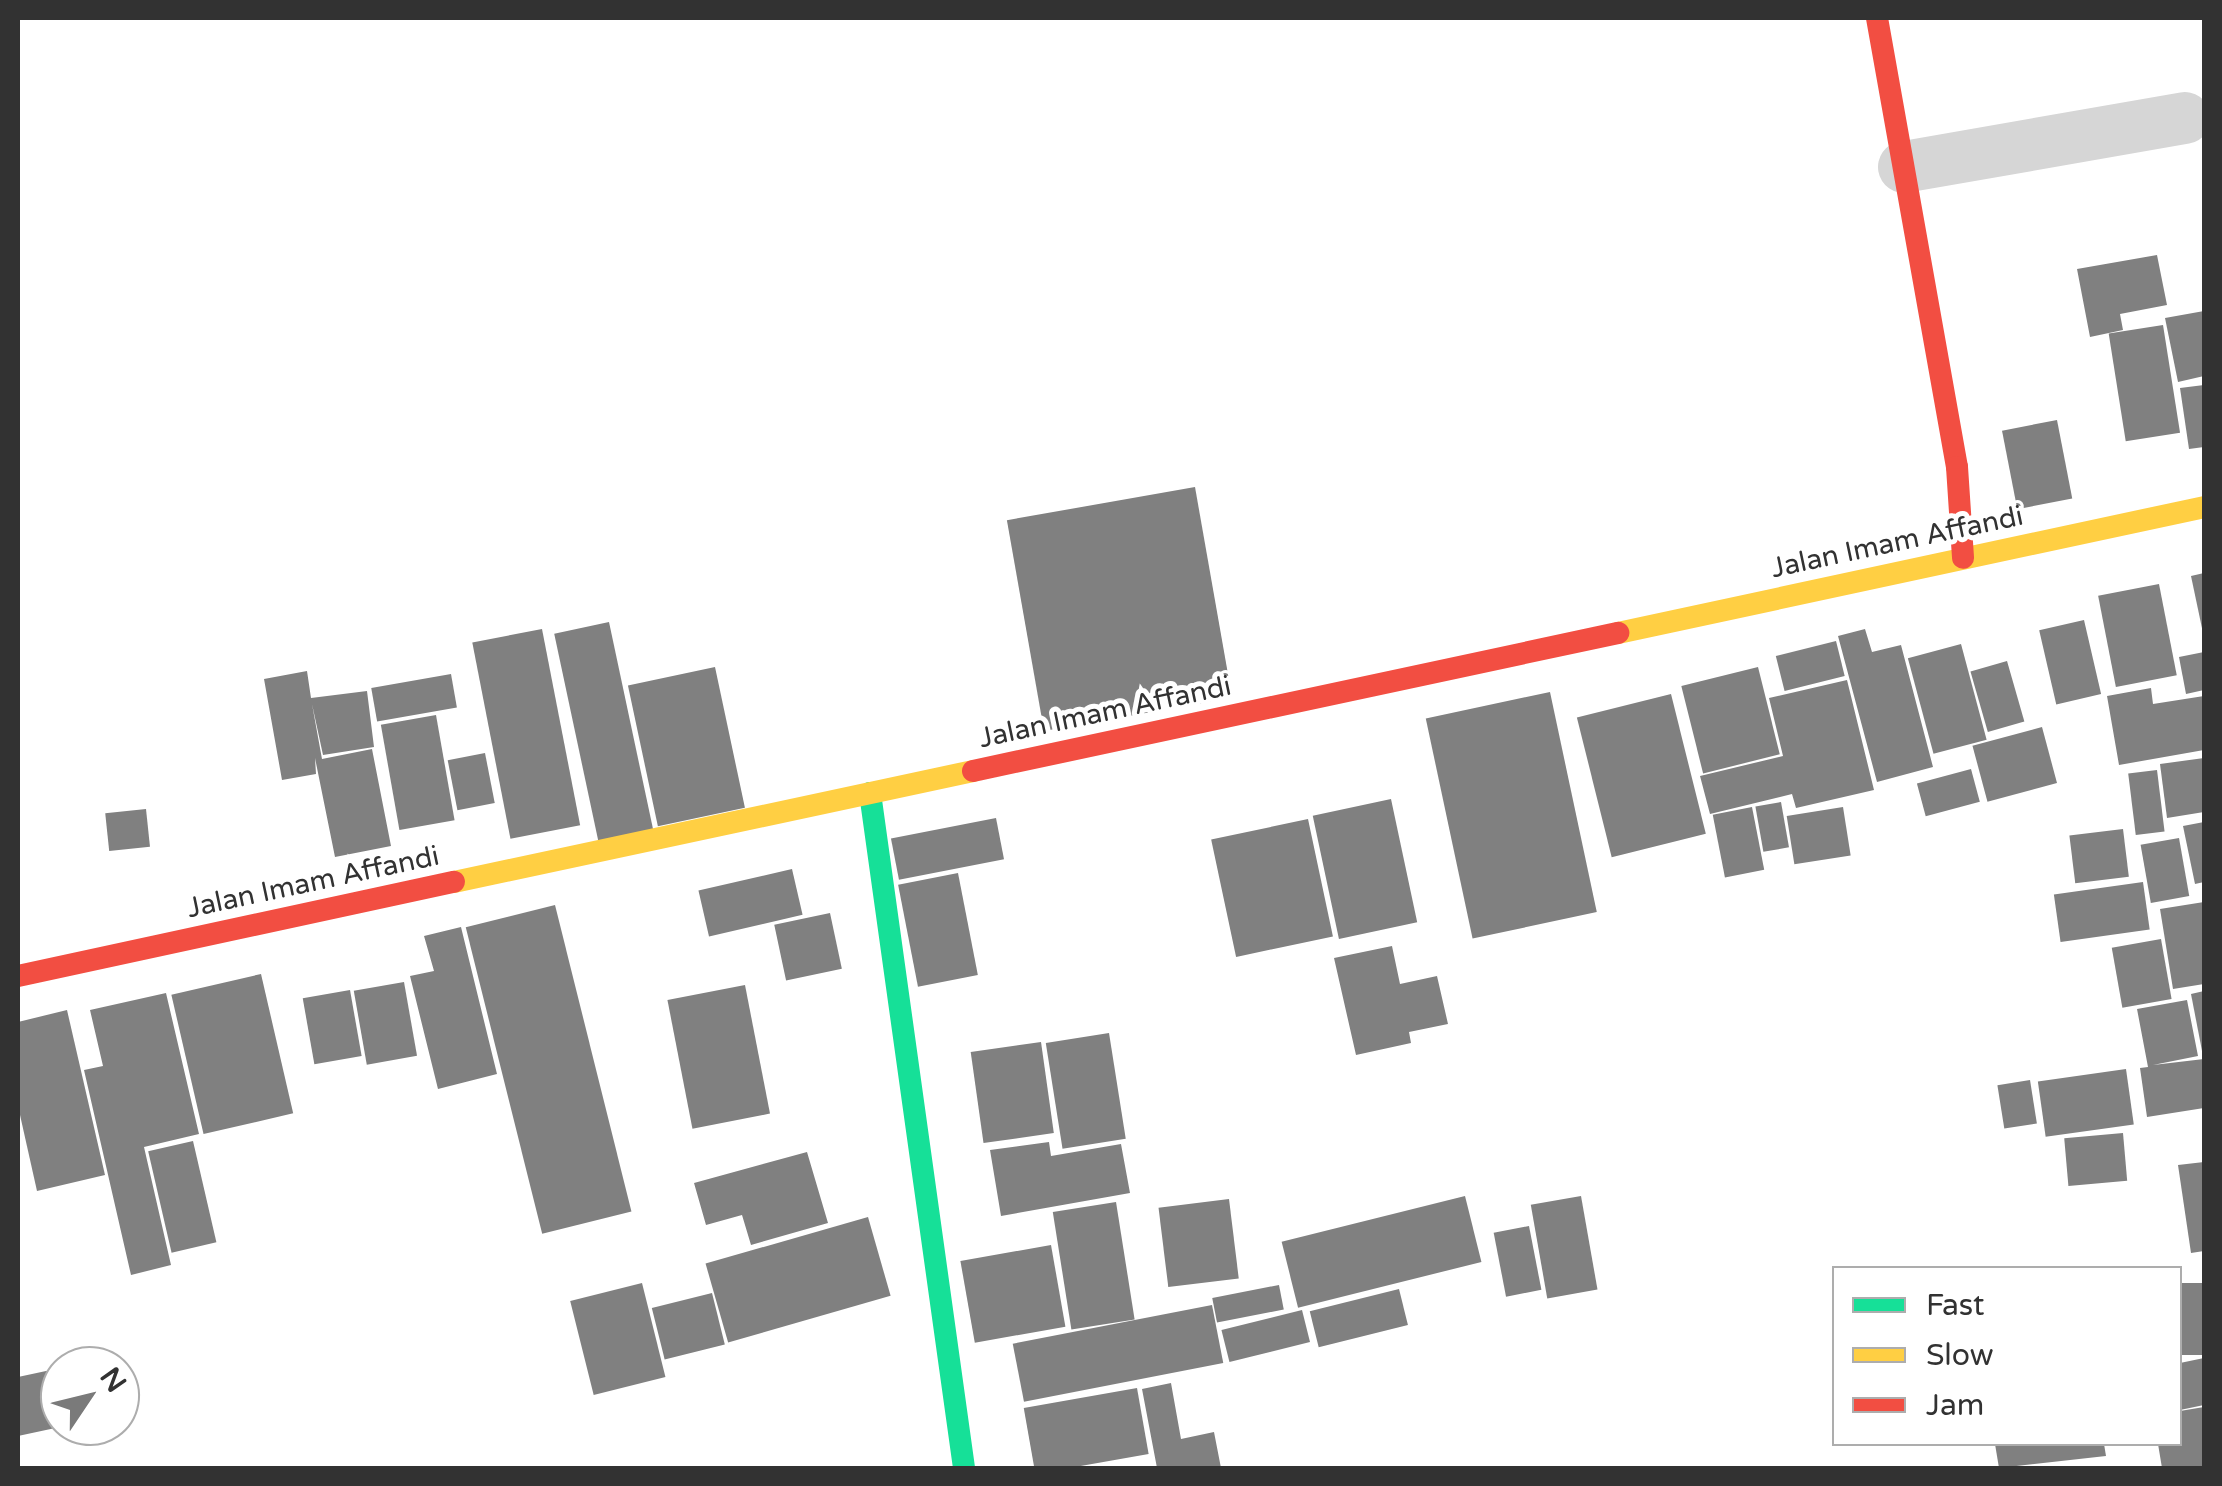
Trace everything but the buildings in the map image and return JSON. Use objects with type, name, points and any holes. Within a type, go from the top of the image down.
[{"type":"street","points":[[1877,18],[1957,467],[1963,558]]},
{"type":"street","points":[[1904,167],[2184,118]]},
{"type":"street","name":"Jalan Imam Affandi","points":[[18,976],[2204,507]]},
{"type":"street","points":[[870,794],[964,1468]]},
{"type":"traffic: fast","points":[[870,793],[964,1468]]},
{"type":"traffic: slow","points":[[1618,633],[2204,507]]},
{"type":"traffic: slow","points":[[454,882],[973,771]]},
{"type":"traffic: jam","points":[[1877,18],[1957,467],[1963,558]]},
{"type":"traffic: jam","points":[[973,771],[1618,633]]},
{"type":"traffic: jam","points":[[18,976],[454,882]]}]
